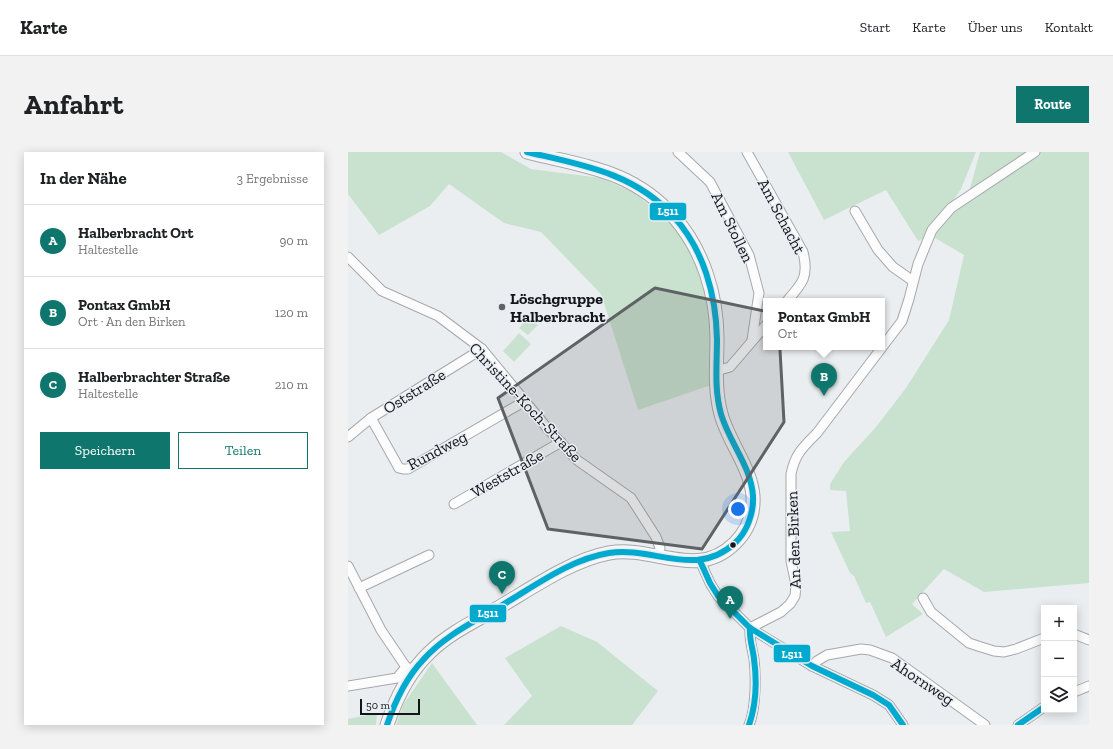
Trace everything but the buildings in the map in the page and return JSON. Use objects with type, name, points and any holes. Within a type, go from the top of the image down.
[{"type":"main road","points":[[387,725],[410,669],[448,637],[556,574],[587,560],[611,553],[630,552],[686,562],[700,561],[716,556],[733,545],[744,532],[753,512],[752,489],[749,477],[720,412],[716,370],[717,325],[712,294],[700,256],[687,233],[674,218],[648,194],[618,176],[593,167],[527,152]]},
{"type":"street","name":"Am Stollen","points":[[678,152],[710,182],[749,255],[759,293],[752,340]]},
{"type":"street","name":"Am Schacht","points":[[747,152],[803,252],[806,271],[803,281],[789,298]]},
{"type":"street","name":"An den Birken","points":[[885,344],[902,321],[910,299],[918,264],[932,230],[951,208],[1035,152]]},
{"type":"street","points":[[855,211],[878,250],[893,267],[914,281]]},
{"type":"street","name":"Christine-Koch-Straße","points":[[348,257],[382,291],[438,316],[482,349],[577,460],[631,498],[656,537],[660,548],[658,556]]},
{"type":"street","points":[[716,370],[723,370],[730,367],[763,328]]},
{"type":"street","name":"Oststraße","points":[[348,437],[371,418],[482,349]]},
{"type":"street","name":"An den Birken","points":[[750,628],[781,612],[790,604],[795,596],[796,585],[791,555],[791,474],[794,461],[802,448],[818,433],[880,350]]},
{"type":"street","name":"Rundweg","points":[[371,418],[399,468],[403,470],[408,469],[525,401]]},
{"type":"street","name":"Weststraße","points":[[454,504],[561,442]]},
{"type":"street","points":[[359,588],[429,555]]},
{"type":"street","points":[[700,561],[718,596],[750,628],[812,666],[889,705],[903,725]]},
{"type":"street","points":[[348,566],[381,630],[410,669],[397,678],[348,686]]},
{"type":"street","points":[[923,598],[931,612],[969,643],[981,648],[1004,652],[1041,639]]},
{"type":"street","points":[[749,725],[753,714],[754,688],[754,659],[750,640],[750,628]]},
{"type":"street","points":[[1077,635],[1089,640]]},
{"type":"street","name":"Ahornweg","points":[[812,666],[827,655],[861,649],[870,650],[892,658],[985,725]]},
{"type":"street","points":[[1077,691],[1089,686]]},
{"type":"street","points":[[1018,725],[1041,709]]},
{"type":"highlighted area","points":[[655,288],[778,314],[784,422],[702,549],[548,529],[498,398]]},
{"type":"green space","points":[[348,152],[501,152],[531,169],[601,178],[635,193],[668,221],[690,247],[708,305],[711,326],[711,385],[638,410],[601,294],[541,232],[504,223],[449,184],[430,206],[379,235],[348,194]]},
{"type":"green space","points":[[788,152],[976,152],[961,189],[941,219],[969,192],[980,152],[1089,152],[1089,583],[984,592],[944,569],[912,604],[923,614],[886,637],[870,602],[866,603],[854,576],[850,573],[831,532],[850,531],[846,491],[830,490],[830,484],[844,462],[876,427],[906,388],[949,320],[964,255],[930,235],[918,241],[886,190],[824,220]]},
{"type":"green space","points":[[530,315],[538,325],[528,335],[519,328]]},
{"type":"green space","points":[[519,333],[531,344],[514,362],[503,351]]},
{"type":"green space","points":[[561,626],[597,642],[658,691],[632,725],[504,725],[532,696],[505,658]]},
{"type":"green space","points":[[432,663],[477,725],[396,725],[403,705]]},
{"type":"green space","points":[[377,713],[376,725],[348,725],[348,719]]},
{"type":"transit line","name":"L511","points":[[387,725],[397,699],[406,682],[411,674],[432,651],[461,629],[541,581],[581,561],[609,553],[625,552],[674,559],[705,559],[720,553],[735,543],[746,528],[751,515],[753,496],[748,474],[729,434],[719,405],[716,376],[717,339],[714,306],[711,290],[701,259],[693,244],[674,217],[659,202],[642,190],[606,173],[568,161],[527,152]]},
{"type":"transit line","name":"L511","points":[[700,561],[718,596],[750,628],[812,666],[873,695],[889,705],[903,725]]},
{"type":"transit line","name":"L511","points":[[749,725],[753,709],[756,684],[750,628]]},
{"type":"transit line","name":"L511","points":[[1018,725],[1041,709]]},
{"type":"place","name":"Löschgruppe Halberbracht","points":[[502,307]]},
{"type":"place","name":"Pontax GmbH","points":[[824,396]]},
{"type":"place","name":"Halberbrachter Straße","points":[[502,594]]},
{"type":"place","name":"Halberbracht Ort","points":[[730,619]]}]
